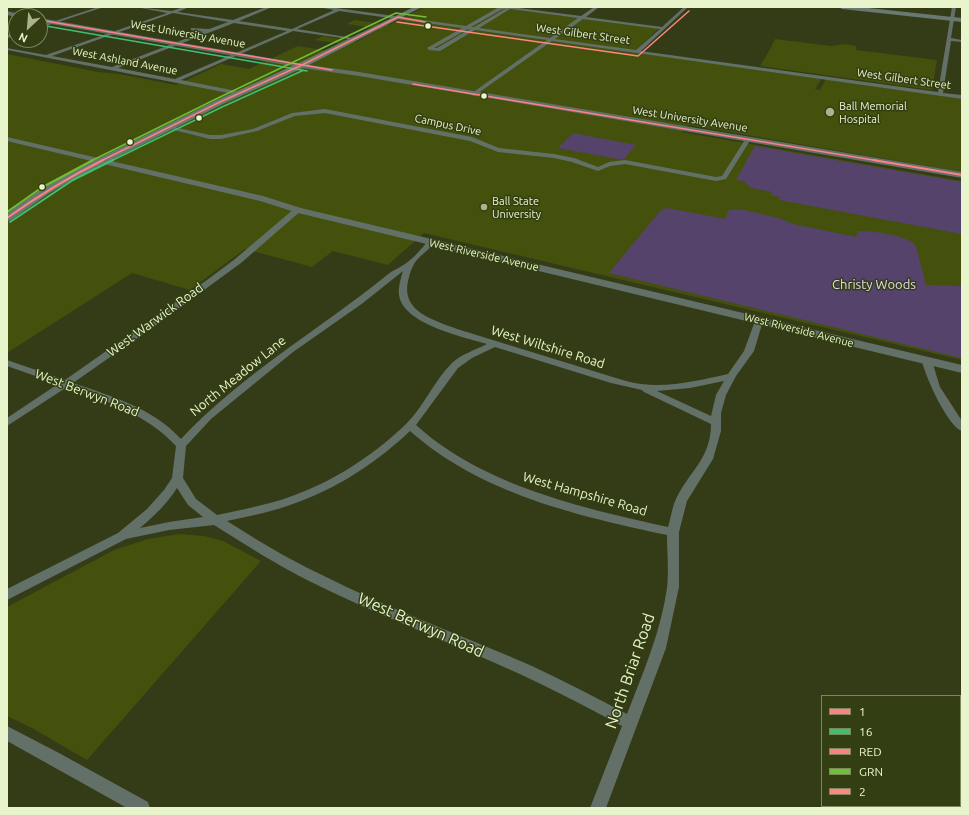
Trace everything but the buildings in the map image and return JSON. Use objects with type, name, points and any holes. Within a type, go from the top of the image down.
[{"type":"main road","points":[[173,129],[239,94],[302,65],[418,7]]},
{"type":"main road","points":[[842,7],[864,8],[962,20]]},
{"type":"main road","points":[[7,225],[59,188],[101,165],[262,86],[262,84]]},
{"type":"main road","points":[[7,218],[48,189],[101,165]]},
{"type":"street","points":[[48,24],[102,7]]},
{"type":"street","points":[[138,7],[353,39]]},
{"type":"street","points":[[46,57],[187,7]]},
{"type":"street","points":[[112,69],[270,7]]},
{"type":"street","name":"West Gilbert Street","points":[[320,7],[962,97]]},
{"type":"street","points":[[175,81],[345,7]]},
{"type":"street","points":[[505,7],[508,9],[438,50],[429,49],[505,7],[663,28]]},
{"type":"street","points":[[474,94],[597,7]]},
{"type":"street","points":[[677,7],[686,7]]},
{"type":"street","points":[[638,51],[686,7]]},
{"type":"street","points":[[940,94],[954,7]]},
{"type":"street","name":"West University Avenue","points":[[48,21],[384,80],[962,175]]},
{"type":"street","points":[[949,39],[962,41]]},
{"type":"street","name":"West Ashland Avenue","points":[[7,49],[239,94]]},
{"type":"street","name":"Campus Drive","points":[[173,129],[210,137],[231,136],[262,128],[294,114],[325,111],[472,139],[498,150],[554,156],[574,160],[598,169],[609,164],[625,162],[716,179],[724,178],[748,139]]},
{"type":"street","name":"West Riverside Avenue","points":[[7,139],[101,165],[264,199],[281,206],[962,369]]},
{"type":"street","points":[[7,143],[101,165]]},
{"type":"street","name":"West Warwick Road","points":[[7,423],[66,384],[238,260],[298,210]]},
{"type":"street","name":"North Meadow Lane","points":[[181,445],[207,417],[257,376],[360,301],[398,270],[408,265],[432,242]]},
{"type":"street","name":"West Wiltshire Road","points":[[408,265],[403,284],[403,297],[410,309],[434,323],[494,344],[614,381],[641,387],[659,388],[690,385],[730,376]]},
{"type":"street","name":"North Briar Road","points":[[598,808],[659,648],[673,586],[673,532],[681,500],[708,459],[712,449],[716,413],[721,394],[730,376],[749,351],[759,321]]},
{"type":"street","points":[[122,536],[169,526],[216,520],[275,505],[342,478],[372,458],[410,426],[424,410],[450,371],[456,365],[494,344]]},
{"type":"street","points":[[926,361],[927,369],[936,388],[962,428]]},
{"type":"street","name":"West Berwyn Road","points":[[7,363],[66,384],[76,386],[144,414],[168,431],[181,445]]},
{"type":"street","points":[[641,387],[716,422]]},
{"type":"street","name":"West Hampshire Road","points":[[410,426],[418,434],[460,463],[496,482],[537,497],[607,517],[673,532]]},
{"type":"street","points":[[7,595],[122,536],[160,503],[177,478],[181,445]]},
{"type":"street","name":"West Berwyn Road","points":[[177,478],[185,494],[192,503],[262,550],[322,580],[573,692],[630,723]]},
{"type":"street","points":[[7,733],[142,808]]},
{"type":"shaded area","name":"Ball State University","points":[[425,7],[495,7],[659,28],[635,51],[822,78],[815,89],[820,90],[826,79],[962,99],[962,172],[688,125],[682,132],[962,181],[962,360],[424,233],[388,265],[333,251],[312,267],[245,249],[190,290],[132,273],[7,353],[7,54],[98,72],[119,74],[176,85],[221,64],[249,69],[298,46],[334,52],[347,45],[315,40],[323,36],[356,42],[380,29],[347,24],[355,20],[389,25]]},
{"type":"shaded area","points":[[775,39],[831,46],[845,44],[856,46],[856,50],[937,60],[932,90],[760,66]]},
{"type":"shaded area","points":[[179,534],[204,536],[223,541],[261,561],[87,760],[32,728],[7,716],[7,607],[114,550],[148,539]]},
{"type":"green space","points":[[573,133],[636,145],[624,159],[558,148]]},
{"type":"green space","points":[[755,146],[962,182],[962,234],[779,200],[780,197],[771,195],[772,192],[751,188],[744,181],[736,180]]},
{"type":"green space","name":"Christy Woods","points":[[667,208],[725,219],[729,210],[740,209],[779,218],[793,224],[856,237],[858,231],[864,231],[890,234],[912,242],[916,246],[926,285],[962,286],[962,358],[609,273],[661,210]]},
{"type":"transit line","name":"2","points":[[397,22],[638,56],[689,11]]},
{"type":"transit line","name":"GRN","points":[[7,212],[41,188],[69,172],[218,98],[396,13],[426,17]]},
{"type":"transit line","name":"RED","points":[[7,218],[44,192],[71,176],[220,102],[302,65],[398,17],[425,22]]},
{"type":"transit line","name":"1","points":[[48,21],[332,70]]},
{"type":"transit line","name":"16","points":[[48,26],[307,71]]},
{"type":"transit line","name":"16","points":[[10,222],[73,180],[222,107],[304,70]]},
{"type":"transit line","name":"1","points":[[413,84],[962,175]]},
{"type":"place","name":"Ball Memorial Hospital","points":[[830,112]]},
{"type":"place","name":"Ball State University","points":[[484,207]]}]
